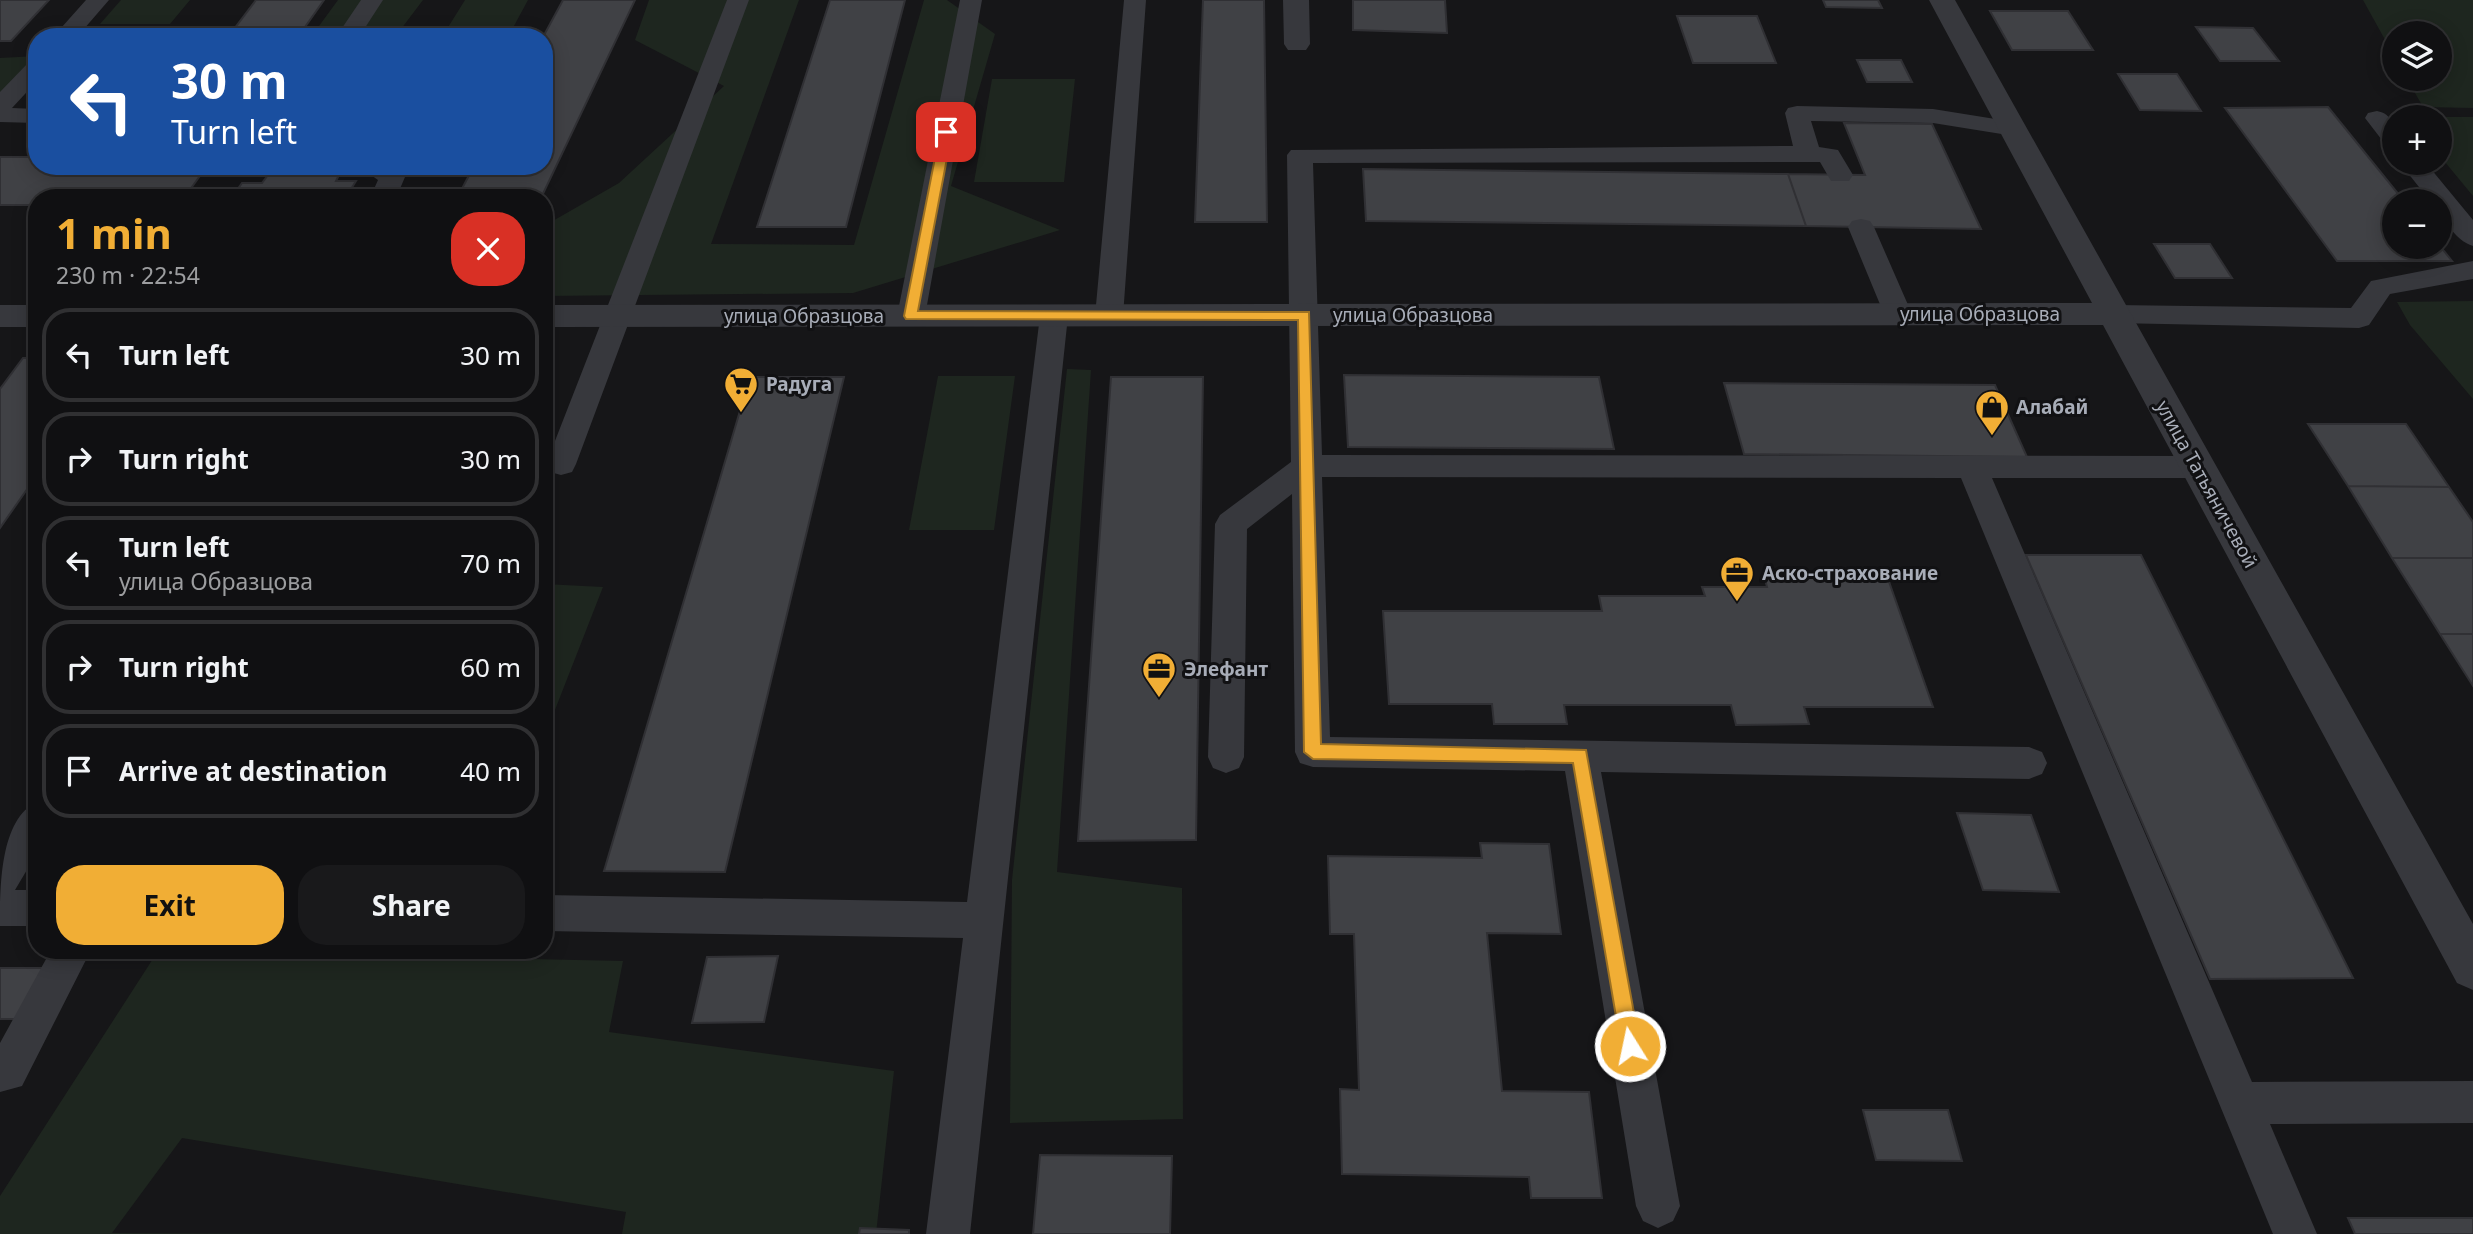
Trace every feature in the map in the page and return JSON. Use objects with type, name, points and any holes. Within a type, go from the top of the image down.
[{"type":"street","points":[[1296,0],[1297,44]]},
{"type":"street","name":"улица Татьяничевой","points":[[1942,0],[2473,968]]},
{"type":"street","name":"улица Образцова","points":[[553,316],[2114,314]]},
{"type":"street","points":[[0,316],[28,316]]},
{"type":"lane","points":[[72,28],[98,0]]},
{"type":"lane","points":[[353,28],[372,0]]},
{"type":"lane","points":[[561,464],[738,0]]},
{"type":"lane","points":[[911,316],[971,0]]},
{"type":"lane","points":[[1109,316],[1135,0]]},
{"type":"lane","points":[[0,106],[28,76]]},
{"type":"lane","points":[[1808,154],[1797,113],[1933,116],[2014,129]]},
{"type":"lane","points":[[0,115],[28,116]]},
{"type":"lane","points":[[2377,118],[2382,124]]},
{"type":"lane","points":[[1840,175],[1829,155],[1808,154],[1300,155],[1313,752],[2029,763]]},
{"type":"lane","points":[[387,189],[392,177],[388,175]]},
{"type":"lane","points":[[2423,175],[2473,237]]},
{"type":"lane","points":[[1861,227],[1898,314]]},
{"type":"lane","points":[[2114,314],[2359,318],[2381,287],[2473,270]]},
{"type":"lane","points":[[948,1234],[1054,316]]},
{"type":"lane","points":[[1226,757],[1231,524],[1307,466],[2198,467]]},
{"type":"lane","points":[[1972,467],[2295,1234]]},
{"type":"lane","points":[[1580,755],[1658,1206]]},
{"type":"lane","points":[[0,881],[28,833]]},
{"type":"lane","points":[[0,908],[28,908]]},
{"type":"lane","points":[[553,913],[984,920]]},
{"type":"lane","points":[[0,1072],[7,1071],[67,959]]},
{"type":"lane","points":[[2239,1103],[2473,1102]]},
{"type":"shaded area","points":[[121,0],[190,0],[170,24],[100,24]]},
{"type":"shaded area","points":[[338,0],[423,0],[402,28],[318,28]]},
{"type":"shaded area","points":[[465,0],[528,0],[513,28],[448,28]]},
{"type":"shaded area","points":[[649,0],[799,0],[711,244],[854,245],[924,0],[947,0],[995,34],[951,186],[1060,230],[853,293],[553,296],[553,221],[619,183],[724,86],[635,40]]},
{"type":"shaded area","points":[[2363,0],[2473,0],[2473,108],[2422,105],[2414,91],[2452,91],[2452,21],[2382,21],[2382,34]]},
{"type":"shaded area","points":[[28,56],[28,90],[0,97],[0,58]]},
{"type":"shaded area","points":[[992,79],[1075,79],[1064,182],[974,182]]},
{"type":"shaded area","points":[[2452,117],[2473,117],[2473,196],[2452,171]]},
{"type":"shaded area","points":[[2473,301],[2473,399],[2410,325],[2397,302]]},
{"type":"shaded area","points":[[1067,369],[1091,370],[1057,872],[1182,888],[1183,1119],[1010,1123],[1012,880]]},
{"type":"shaded area","points":[[938,376],[1015,376],[994,530],[909,530]]},
{"type":"shaded area","points":[[553,584],[603,587],[553,715]]},
{"type":"shaded area","points":[[153,959],[623,961],[609,1032],[894,1071],[876,1234],[622,1234],[626,1212],[182,1138],[112,1233],[277,1234],[0,1234],[0,1196]]},
{"type":"building","points":[[0,0],[49,0],[11,41],[0,41]]},
{"type":"building","points":[[256,0],[324,0],[304,28],[235,28]]},
{"type":"building","points":[[563,0],[635,0],[553,173],[553,28],[548,28]]},
{"type":"building","points":[[830,0],[905,0],[846,227],[757,227]]},
{"type":"building","points":[[1203,0],[1264,0],[1267,222],[1195,222]]},
{"type":"building","points":[[1353,0],[1445,0],[1447,33],[1353,30]]},
{"type":"building","points":[[1823,0],[1878,0],[1882,8],[1826,7]]},
{"type":"building","points":[[1990,11],[2068,11],[2093,50],[2012,50]]},
{"type":"building","points":[[1677,16],[1757,16],[1776,63],[1693,63]]},
{"type":"building","points":[[2196,27],[2253,28],[2279,61],[2220,61]]},
{"type":"building","points":[[1857,60],[1901,60],[1912,82],[1867,82]]},
{"type":"building","points":[[2118,74],[2177,74],[2201,111],[2140,110]]},
{"type":"building","points":[[2328,107],[2394,189],[2382,189],[2382,259],[2452,261],[2337,261],[2225,108]]},
{"type":"building","points":[[1844,123],[1932,124],[1981,229],[1806,226],[1788,174],[1865,175]]},
{"type":"building","points":[[0,157],[28,157],[28,175],[201,175],[190,189],[28,189],[28,205],[0,205]]},
{"type":"building","points":[[1363,169],[1788,174],[1806,226],[1366,221]]},
{"type":"building","points":[[268,175],[339,175],[336,181],[356,181],[351,189],[238,189],[242,183],[262,183]]},
{"type":"building","points":[[469,175],[552,175],[545,189],[462,189]]},
{"type":"building","points":[[2154,244],[2210,244],[2232,278],[2175,278]]},
{"type":"building","points":[[23,358],[28,358],[28,488],[0,528],[0,389]]},
{"type":"building","points":[[1344,375],[1599,377],[1614,449],[1348,447]]},
{"type":"building","points":[[750,377],[844,377],[725,872],[604,871]]},
{"type":"building","points":[[1111,377],[1203,377],[1196,840],[1078,841]]},
{"type":"building","points":[[1724,383],[1995,385],[2027,457],[1744,454]]},
{"type":"building","points":[[2308,424],[2406,424],[2449,487],[2348,486]]},
{"type":"building","points":[[2348,486],[2449,487],[2473,522],[2473,558],[2392,558]]},
{"type":"building","points":[[2026,555],[2141,555],[2353,978],[2210,979]]},
{"type":"building","points":[[2392,558],[2473,558],[2473,634],[2440,634]]},
{"type":"building","points":[[1764,575],[1887,576],[1933,707],[1804,707],[1809,724],[1736,725],[1731,705],[1564,705],[1567,724],[1494,724],[1492,704],[1389,704],[1383,611],[1602,611],[1599,596],[1705,596],[1702,587],[1767,587]]},
{"type":"building","points":[[2440,634],[2473,634],[2473,686]]},
{"type":"building","points":[[1957,813],[2031,815],[2059,892],[1983,890]]},
{"type":"building","points":[[1480,843],[1549,844],[1561,934],[1487,933],[1502,1091],[1589,1092],[1602,1198],[1531,1198],[1529,1177],[1342,1174],[1340,1089],[1359,1090],[1354,934],[1330,934],[1328,856],[1482,858]]},
{"type":"building","points":[[778,956],[764,1022],[692,1023],[707,957]]},
{"type":"building","points":[[0,968],[46,968],[19,1019],[0,1019]]},
{"type":"building","points":[[1863,1110],[1948,1110],[1962,1161],[1876,1160]]},
{"type":"building","points":[[1040,1155],[1172,1156],[1170,1234],[1033,1234]]},
{"type":"building","points":[[2348,1218],[2473,1218],[2473,1234],[2355,1234]]},
{"type":"building","points":[[860,1228],[909,1230],[909,1234],[859,1234]]},
{"type":"place","name":"Радуга","points":[[741,414]]},
{"type":"place","name":"Алабай","points":[[1992,437]]},
{"type":"place","name":"Аско-страхование","points":[[1737,603]]},
{"type":"place","name":"Элефант","points":[[1159,699]]},
{"type":"route","points":[[946,132],[911,316],[1304,315],[1313,752],[1580,755],[1630,1046]]}]
